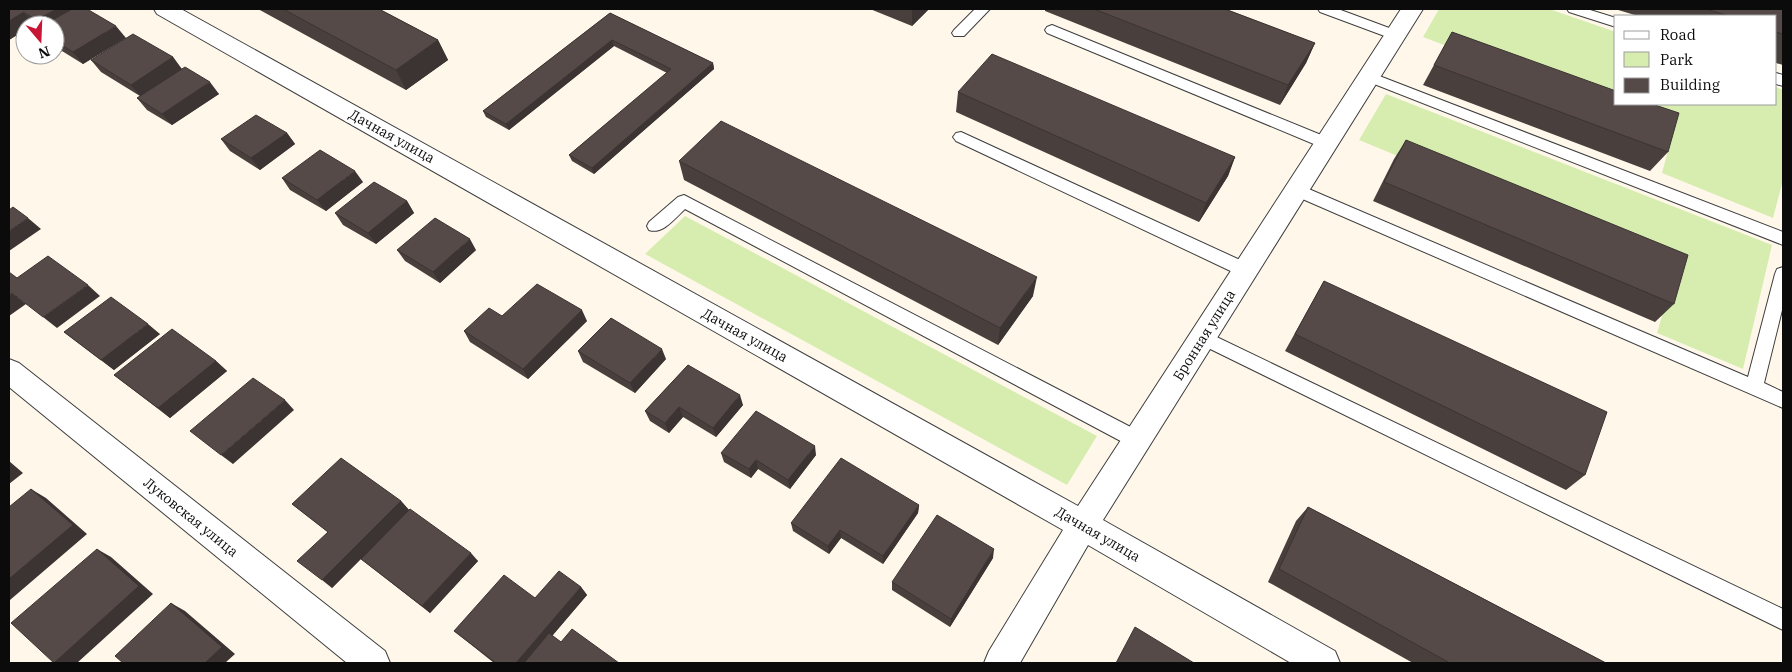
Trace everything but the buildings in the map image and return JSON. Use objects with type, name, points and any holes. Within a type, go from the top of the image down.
[{"type":"street","name":"Дачная улица","points":[[165,9],[1083,525],[1323,663]]},
{"type":"street","name":"Бронная улица","points":[[1001,663],[1083,525],[1412,9]]},
{"type":"street","name":"Луковская улица","points":[[9,371],[373,663]]},
{"type":"lane","points":[[959,33],[983,9]]},
{"type":"lane","points":[[1326,9],[1395,34]]},
{"type":"lane","points":[[1574,9],[1614,22]]},
{"type":"lane","points":[[1052,30],[1326,143]]},
{"type":"lane","points":[[1368,76],[1783,239]]},
{"type":"lane","points":[[961,137],[1245,270]]},
{"type":"lane","points":[[1297,190],[1783,400]]},
{"type":"lane","points":[[655,226],[684,201],[1137,440]]},
{"type":"lane","points":[[1754,387],[1783,274]]},
{"type":"lane","points":[[1202,338],[1783,620]]},
{"type":"green space","points":[[1439,9],[1549,9],[1614,31],[1614,105],[1777,105],[1777,87],[1783,90],[1783,180],[1773,218],[1662,173],[1673,132],[1423,37]]},
{"type":"green space","points":[[1386,94],[1772,245],[1743,369],[1657,333],[1675,271],[1359,140]]},
{"type":"green space","points":[[685,216],[1097,436],[1067,485],[645,254]]}]
